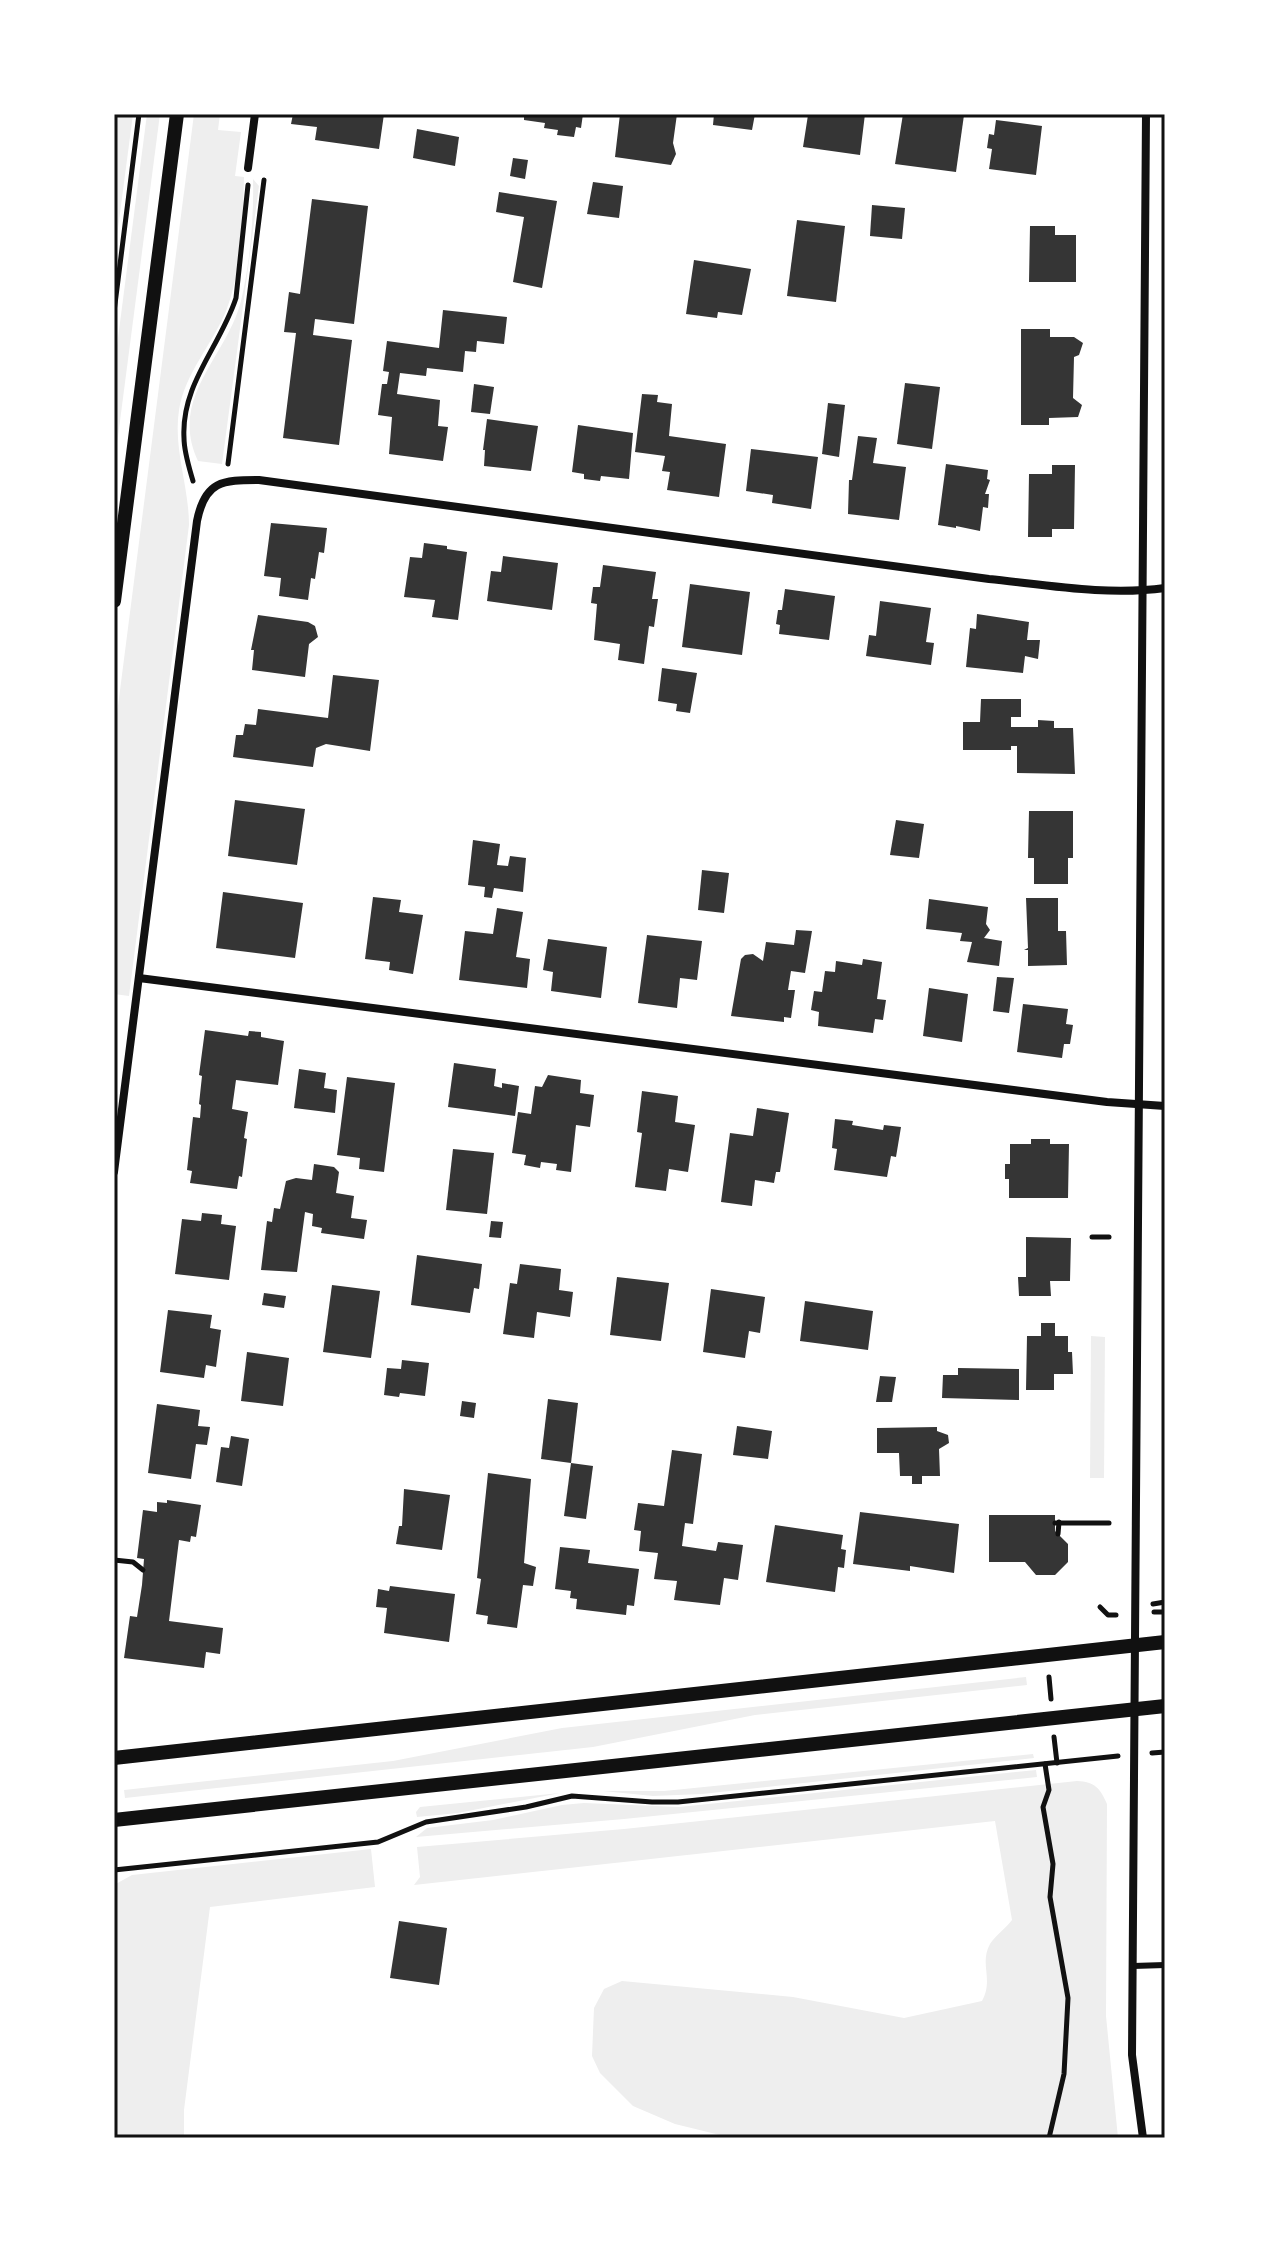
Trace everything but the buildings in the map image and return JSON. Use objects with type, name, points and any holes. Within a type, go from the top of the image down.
[{"type":"street","points":[[114,601],[177,114]]},
{"type":"street","points":[[248,168],[255,114]]},
{"type":"street","points":[[1143,2138],[1132,2055],[1146,114]]},
{"type":"street","points":[[114,1172],[200,507],[206,494],[215,486],[231,481],[259,480],[989,579],[1107,590],[1165,588]]},
{"type":"street","points":[[139,978],[1165,1106]]},
{"type":"street","points":[[114,1758],[1165,1642]]},
{"type":"street","points":[[114,1820],[1165,1706]]},
{"type":"lane","points":[[1133,1966],[1165,1965]]},
{"type":"path","points":[[114,312],[139,114]]},
{"type":"path","points":[[200,507],[184,439],[185,411],[198,372],[230,316],[236,298],[247,216],[248,168]]},
{"type":"path","points":[[228,465],[265,168]]},
{"type":"path","points":[[1092,1237],[1109,1237]]},
{"type":"path","points":[[1058,1534],[1057,1522],[1109,1523]]},
{"type":"path","points":[[114,1560],[133,1562],[143,1570]]},
{"type":"path","points":[[114,1870],[378,1842],[426,1822],[526,1807],[572,1796],[678,1802],[1095,1759]]},
{"type":"path","points":[[1045,1764],[1049,1790],[1043,1807],[1053,1864],[1050,1897],[1068,1998],[1064,2074],[1049,2138]]},
{"type":"shaded area","points":[[114,114],[133,114],[114,259]]},
{"type":"shaded area","points":[[147,114],[160,114],[114,467],[114,369]]},
{"type":"shaded area","points":[[194,114],[220,114],[218,130],[241,132],[235,176],[244,177],[242,227],[235,280],[226,311],[193,371],[179,410],[178,439],[189,525],[129,996],[114,994],[114,737]]},
{"type":"shaded area","points":[[253,179],[259,186],[222,464],[198,461],[191,438],[190,417],[203,378],[234,321],[241,301],[251,240]]},
{"type":"shaded area","points":[[1091,1336],[1105,1337],[1104,1478],[1090,1478]]},
{"type":"shaded area","points":[[1026,1677],[1027,1685],[755,1715],[593,1747],[125,1798],[124,1790],[393,1761],[562,1728]]},
{"type":"shaded area","points":[[1033,1754],[1034,1758],[702,1794],[653,1796],[603,1791],[664,1791]]},
{"type":"shaded area","points":[[1036,1770],[1037,1777],[416,1837],[427,1828],[493,1820],[562,1805],[679,1807]]},
{"type":"shaded area","points":[[1077,1781],[1096,1787],[1107,1804],[1106,2016],[1118,2138],[720,2138],[720,2135],[675,2124],[633,2106],[600,2073],[592,2056],[594,2008],[604,1989],[622,1981],[793,1997],[904,2018],[982,2001],[987,1986],[987,1951],[1012,1920],[995,1821],[414,1885],[420,1877],[417,1847],[624,1829]]},
{"type":"shaded area","points":[[560,1793],[458,1813],[417,1817],[416,1812],[420,1807]]},
{"type":"shaded area","points":[[371,1849],[375,1887],[210,1907],[184,2110],[184,2138],[114,2138],[114,1885],[132,1875]]}]
